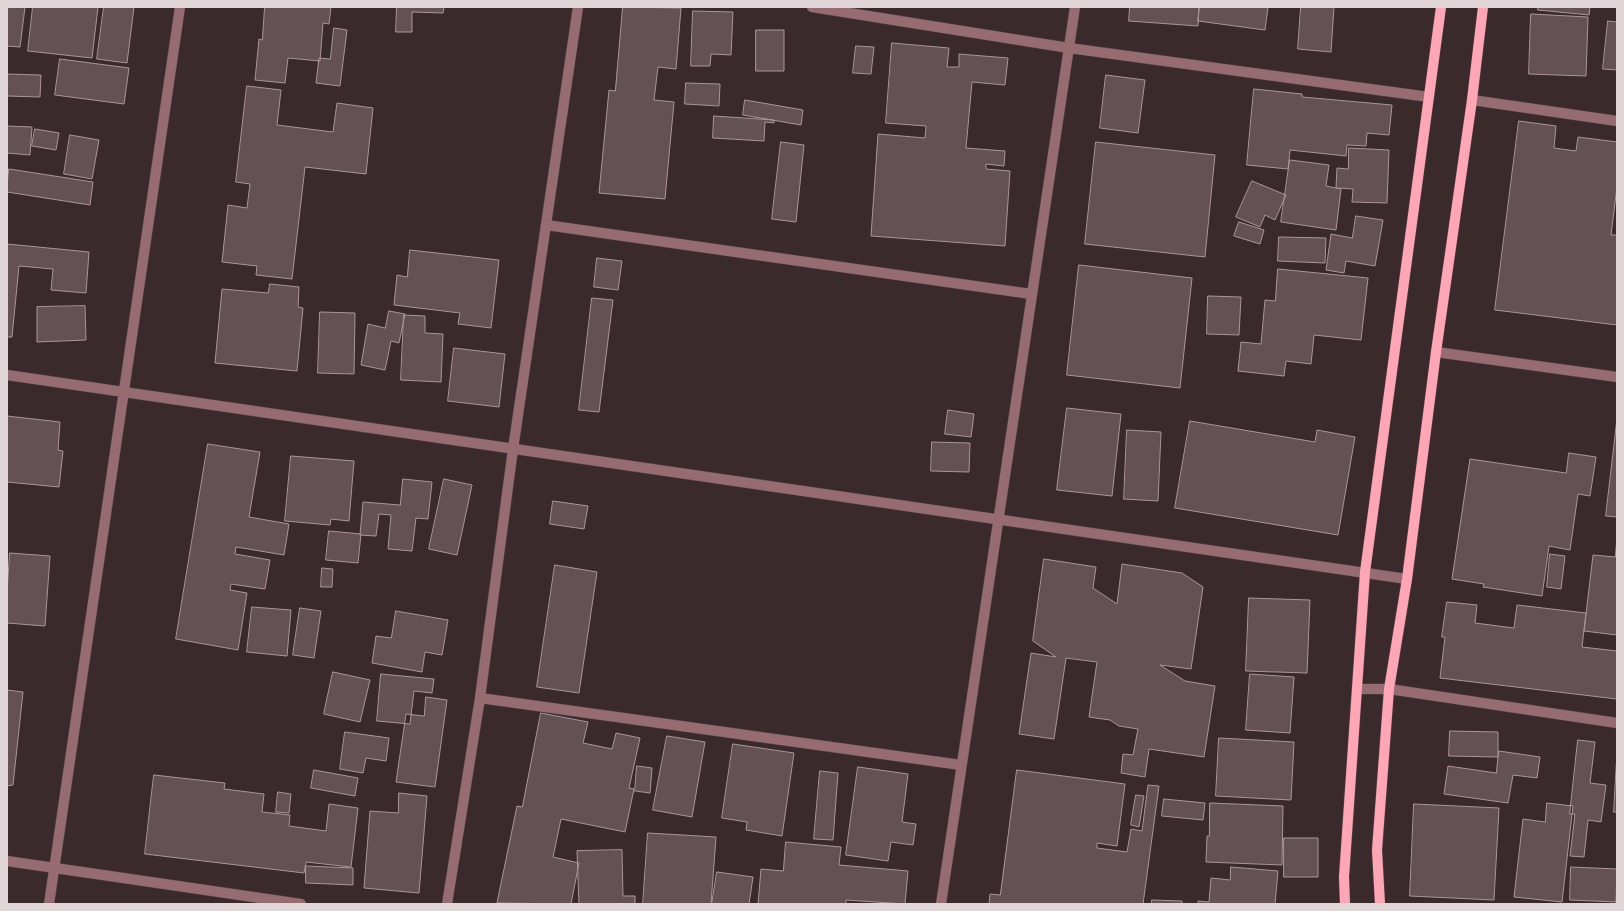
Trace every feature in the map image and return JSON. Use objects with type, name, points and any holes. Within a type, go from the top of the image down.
[{"type":"main road","points":[[1345,904],[1344,877],[1365,572],[1441,7]]},
{"type":"main road","points":[[1380,904],[1378,850],[1389,689],[1407,579],[1436,352],[1472,100],[1483,7]]},
{"type":"street","points":[[49,904],[180,7]]},
{"type":"street","points":[[447,904],[480,698],[513,449],[578,7]]},
{"type":"street","points":[[812,7],[1069,48],[1428,97]]},
{"type":"street","points":[[941,904],[1075,7]]},
{"type":"street","points":[[1472,100],[1617,121]]},
{"type":"street","points":[[546,225],[1031,294]]},
{"type":"street","points":[[1436,352],[1617,377]]},
{"type":"street","points":[[7,375],[1407,579]]},
{"type":"street","points":[[1357,689],[1389,689],[1617,723]]},
{"type":"street","points":[[480,698],[962,765]]},
{"type":"street","points":[[7,861],[301,904]]},
{"type":"building","points":[[7,7],[25,7],[20,47],[7,46]]},
{"type":"building","points":[[33,7],[98,7],[92,58],[28,51]]},
{"type":"building","points":[[104,7],[134,7],[127,63],[97,59]]},
{"type":"building","points":[[265,7],[331,7],[329,24],[323,23],[320,61],[288,58],[285,83],[255,80],[259,39],[262,40]]},
{"type":"building","points":[[397,7],[444,7],[443,13],[412,12],[412,32],[396,32]]},
{"type":"building","points":[[623,7],[681,8],[676,69],[658,67],[654,100],[674,102],[665,199],[599,193],[609,90],[615,91]]},
{"type":"building","points":[[1130,7],[1199,7],[1198,26],[1129,21]]},
{"type":"building","points":[[1200,7],[1268,7],[1265,30],[1198,21]]},
{"type":"building","points":[[1301,7],[1334,7],[1331,52],[1298,49]]},
{"type":"building","points":[[1538,7],[1590,7],[1589,15],[1538,10]]},
{"type":"building","points":[[693,11],[733,12],[731,55],[711,54],[710,66],[691,66]]},
{"type":"building","points":[[1531,14],[1588,17],[1586,76],[1529,74]]},
{"type":"building","points":[[1608,21],[1617,22],[1617,70],[1603,69]]},
{"type":"building","points":[[334,28],[347,30],[340,86],[316,83],[319,58],[330,59]]},
{"type":"building","points":[[756,30],[784,30],[784,71],[756,71]]},
{"type":"building","points":[[892,43],[949,48],[947,67],[959,67],[959,54],[1008,58],[1005,85],[972,82],[966,148],[1005,151],[1004,166],[986,164],[986,169],[1010,171],[1005,246],[871,236],[878,134],[925,138],[926,126],[886,123]]},
{"type":"building","points":[[856,46],[874,47],[871,74],[853,73]]},
{"type":"building","points":[[60,59],[129,68],[124,104],[55,95]]},
{"type":"building","points":[[7,74],[41,75],[40,97],[7,96]]},
{"type":"building","points":[[1106,75],[1145,80],[1138,133],[1100,128]]},
{"type":"building","points":[[686,83],[720,84],[719,106],[685,104]]},
{"type":"building","points":[[247,86],[281,90],[277,125],[333,132],[337,103],[373,108],[366,174],[305,167],[292,279],[256,275],[257,266],[222,262],[228,205],[247,208],[250,184],[236,182]]},
{"type":"building","points":[[1254,89],[1302,94],[1302,97],[1392,105],[1389,135],[1367,133],[1366,146],[1347,145],[1346,156],[1290,150],[1288,169],[1247,165]]},
{"type":"building","points":[[745,100],[803,110],[801,125],[743,115]]},
{"type":"building","points":[[714,116],[774,120],[774,123],[765,122],[764,141],[713,138]]},
{"type":"building","points":[[1519,121],[1556,126],[1554,148],[1576,151],[1578,137],[1617,142],[1617,187],[1611,235],[1617,235],[1617,325],[1495,310]]},
{"type":"building","points":[[7,126],[32,127],[30,155],[7,153]]},
{"type":"building","points":[[35,129],[59,133],[56,150],[32,146]]},
{"type":"building","points":[[70,135],[99,140],[92,179],[64,174]]},
{"type":"building","points":[[781,142],[804,145],[796,222],[772,219]]},
{"type":"building","points":[[1096,142],[1215,155],[1205,257],[1085,244]]},
{"type":"building","points":[[1349,148],[1389,150],[1387,203],[1352,202],[1353,189],[1336,188],[1337,168],[1348,169]]},
{"type":"building","points":[[1290,160],[1329,165],[1326,186],[1341,189],[1336,230],[1281,222]]},
{"type":"building","points":[[9,169],[93,182],[90,205],[7,192]]},
{"type":"building","points":[[1252,181],[1286,195],[1275,220],[1265,215],[1260,227],[1236,217]]},
{"type":"building","points":[[1356,216],[1383,220],[1375,266],[1346,261],[1344,273],[1326,270],[1331,234],[1352,238]]},
{"type":"building","points":[[1239,222],[1264,230],[1260,244],[1234,236]]},
{"type":"building","points":[[1279,237],[1326,238],[1325,263],[1278,261]]},
{"type":"building","points":[[7,244],[89,252],[86,293],[51,290],[53,269],[19,266],[12,337],[7,337]]},
{"type":"building","points":[[410,250],[499,260],[491,328],[458,324],[460,313],[394,305],[397,275],[407,277]]},
{"type":"building","points":[[597,258],[622,261],[618,290],[594,287]]},
{"type":"building","points":[[1079,265],[1192,278],[1180,388],[1067,375]]},
{"type":"building","points":[[1278,269],[1368,278],[1361,340],[1314,335],[1311,364],[1286,361],[1284,376],[1238,371],[1241,342],[1261,344],[1265,300],[1275,301]]},
{"type":"building","points":[[270,284],[299,287],[298,307],[303,308],[297,371],[215,363],[222,289],[268,293]]},
{"type":"building","points":[[1208,296],[1241,297],[1239,335],[1207,334]]},
{"type":"building","points":[[592,298],[613,300],[599,412],[579,410]]},
{"type":"building","points":[[85,306],[86,340],[37,342],[37,307]]},
{"type":"building","points":[[389,311],[405,314],[399,343],[391,341],[385,370],[361,365],[368,324],[385,328]]},
{"type":"building","points":[[320,312],[355,313],[354,374],[318,373]]},
{"type":"building","points":[[404,315],[425,316],[425,333],[443,334],[441,382],[401,380]]},
{"type":"building","points":[[454,348],[505,354],[499,407],[448,401]]},
{"type":"building","points":[[1067,408],[1121,414],[1112,496],[1057,490]]},
{"type":"building","points":[[948,410],[974,414],[971,437],[945,434]]},
{"type":"building","points":[[7,416],[60,422],[58,450],[63,451],[59,487],[7,482]]},
{"type":"building","points":[[1617,419],[1617,517],[1606,516]]},
{"type":"building","points":[[1190,421],[1315,442],[1317,430],[1355,437],[1338,535],[1175,508]]},
{"type":"building","points":[[1127,430],[1161,432],[1158,501],[1124,499]]},
{"type":"building","points":[[932,442],[970,443],[969,472],[931,471]]},
{"type":"building","points":[[208,444],[260,452],[249,517],[289,524],[284,555],[236,547],[235,554],[270,560],[265,589],[231,584],[230,590],[247,593],[238,650],[176,639]]},
{"type":"building","points":[[1569,453],[1596,457],[1590,496],[1578,494],[1570,550],[1549,546],[1542,596],[1483,587],[1484,584],[1452,579],[1470,459],[1566,473]]},
{"type":"building","points":[[291,456],[354,461],[349,521],[331,519],[330,525],[285,521]]},
{"type":"building","points":[[403,479],[432,482],[428,519],[416,518],[412,551],[388,549],[391,515],[379,514],[376,536],[360,535],[363,502],[400,505]]},
{"type":"building","points":[[444,479],[472,485],[457,555],[429,549]]},
{"type":"building","points":[[553,501],[588,506],[584,529],[550,524]]},
{"type":"building","points":[[329,531],[361,534],[358,563],[326,560]]},
{"type":"building","points":[[1617,538],[1617,635],[1584,631],[1593,555],[1615,557]]},
{"type":"building","points":[[10,553],[50,556],[45,626],[7,623],[7,593]]},
{"type":"building","points":[[1550,554],[1565,556],[1561,589],[1547,587]]},
{"type":"building","points":[[1044,559],[1096,567],[1093,588],[1117,604],[1122,564],[1182,573],[1203,587],[1191,669],[1160,665],[1185,681],[1215,686],[1204,757],[1149,749],[1145,777],[1121,773],[1123,754],[1133,755],[1138,729],[1119,726],[1110,720],[1089,717],[1097,662],[1066,658],[1054,739],[1019,734],[1031,653],[1056,657],[1033,641]]},
{"type":"building","points":[[555,565],[597,572],[579,693],[537,687]]},
{"type":"building","points":[[322,568],[333,569],[332,587],[321,587]]},
{"type":"building","points":[[1249,598],[1310,600],[1307,673],[1246,671]]},
{"type":"building","points":[[1447,602],[1477,605],[1475,623],[1514,628],[1517,605],[1586,613],[1582,647],[1617,651],[1617,699],[1440,678],[1445,637],[1442,637]]},
{"type":"building","points":[[252,607],[291,610],[287,656],[247,652]]},
{"type":"building","points":[[300,608],[321,611],[314,658],[293,655]]},
{"type":"building","points":[[396,611],[448,620],[442,655],[425,652],[422,672],[372,663],[376,636],[391,638]]},
{"type":"building","points":[[333,672],[370,680],[360,722],[324,714]]},
{"type":"building","points":[[381,674],[434,679],[432,693],[414,691],[410,724],[377,721]]},
{"type":"building","points":[[1250,674],[1294,677],[1290,733],[1246,730]]},
{"type":"building","points":[[7,690],[23,692],[13,785],[7,786]]},
{"type":"building","points":[[426,697],[447,700],[435,787],[396,782],[406,714],[424,716]]},
{"type":"building","points":[[541,713],[588,722],[583,743],[612,749],[616,733],[640,738],[629,788],[634,789],[625,832],[561,819],[553,857],[579,863],[571,904],[497,903],[517,806],[522,807]]},
{"type":"building","points":[[1450,731],[1498,732],[1498,757],[1449,756]]},
{"type":"building","points":[[345,732],[389,738],[386,761],[366,758],[363,773],[340,769]]},
{"type":"building","points":[[667,736],[705,742],[692,817],[653,810]]},
{"type":"building","points":[[1219,738],[1294,742],[1291,800],[1216,796]]},
{"type":"building","points":[[1578,740],[1595,742],[1590,783],[1606,785],[1601,822],[1588,820],[1584,857],[1570,856],[1575,814],[1570,814]]},
{"type":"building","points":[[733,744],[794,753],[782,836],[746,830],[747,822],[722,818]]},
{"type":"building","points":[[1499,751],[1540,757],[1537,778],[1513,775],[1508,803],[1444,794],[1448,766],[1496,773]]},
{"type":"building","points":[[1617,753],[1617,812],[1614,812]]},
{"type":"building","points":[[637,766],[652,768],[650,793],[635,791]]},
{"type":"building","points":[[858,767],[908,774],[902,822],[916,824],[913,845],[891,842],[888,861],[846,855]]},
{"type":"building","points":[[314,770],[358,778],[355,796],[311,788]]},
{"type":"building","points":[[1017,770],[1125,784],[1117,846],[1097,843],[1097,848],[1127,852],[1131,829],[1142,831],[1148,785],[1159,786],[1143,904],[989,904],[990,894],[1000,895]]},
{"type":"building","points":[[820,771],[838,773],[833,840],[814,839]]},
{"type":"building","points":[[154,775],[225,783],[224,789],[264,794],[262,812],[290,815],[289,826],[326,831],[329,804],[358,808],[351,867],[306,862],[304,873],[145,854]]},
{"type":"building","points":[[278,792],[291,794],[289,813],[276,812]]},
{"type":"building","points":[[399,793],[427,796],[419,893],[364,888],[370,811],[398,813]]},
{"type":"building","points":[[1136,795],[1144,796],[1139,827],[1131,825]]},
{"type":"building","points":[[1164,799],[1205,803],[1203,820],[1162,816]]},
{"type":"building","points":[[1210,803],[1283,806],[1282,865],[1206,862],[1207,836],[1209,836]]},
{"type":"building","points":[[1547,803],[1573,806],[1562,902],[1514,897],[1523,819],[1545,822]]},
{"type":"building","points":[[1414,804],[1499,808],[1494,900],[1410,896]]},
{"type":"building","points":[[648,833],[716,837],[711,904],[643,904]]},
{"type":"building","points":[[1284,838],[1318,838],[1318,877],[1284,877]]},
{"type":"building","points":[[786,842],[841,847],[839,865],[908,871],[905,904],[846,900],[846,904],[758,904],[761,869],[783,871]]},
{"type":"building","points":[[622,850],[623,896],[635,896],[635,904],[579,904],[577,851]]},
{"type":"building","points":[[306,866],[353,868],[353,885],[306,883]]},
{"type":"building","points":[[1231,867],[1278,871],[1275,904],[1198,904],[1198,901],[1209,902],[1211,878],[1230,880]]},
{"type":"building","points":[[1571,867],[1617,869],[1616,902],[1570,900]]},
{"type":"building","points":[[717,872],[753,877],[749,904],[712,904]]},
{"type":"building","points":[[1152,900],[1182,901],[1182,904],[1152,904]]}]
